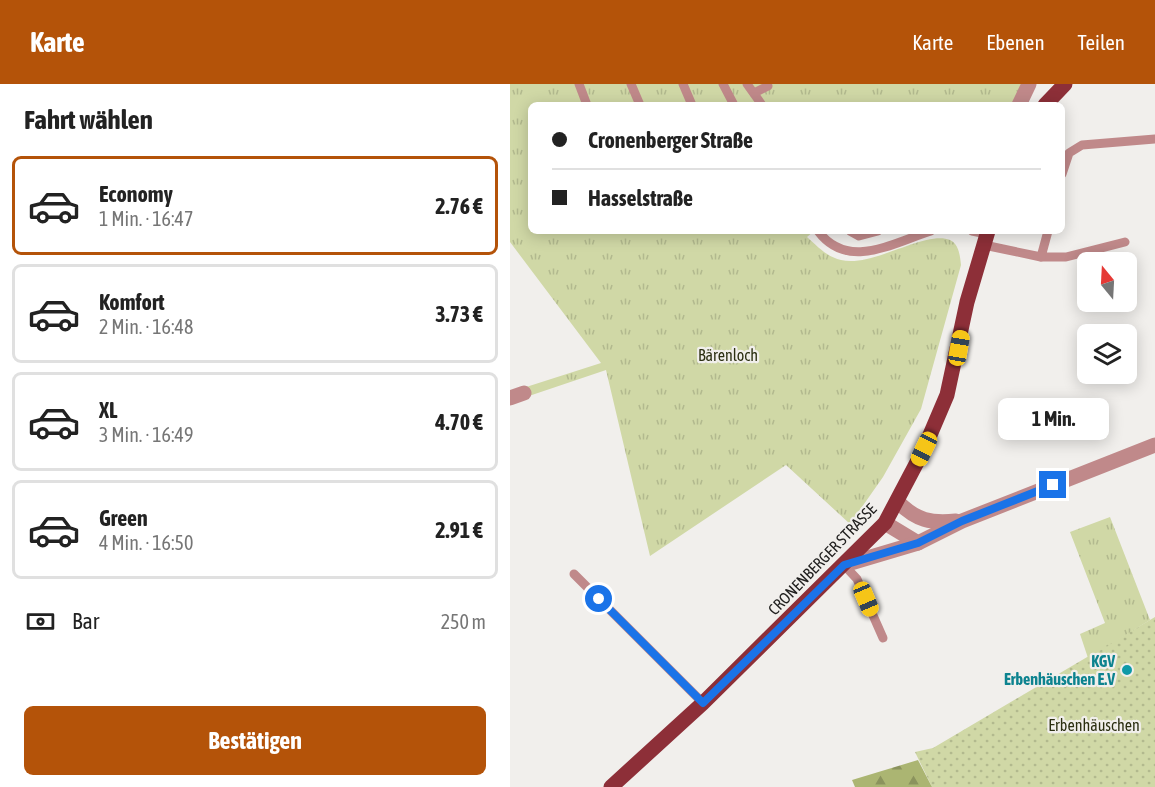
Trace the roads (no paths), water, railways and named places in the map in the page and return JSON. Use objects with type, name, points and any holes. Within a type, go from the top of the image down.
[{"type":"main road","points":[[1048,102],[1065,84]]},
{"type":"main road","name":"CRONENBERGER STRASSE","points":[[611,787],[703,703],[885,523],[898,502],[947,395],[983,235]]},
{"type":"street","points":[[1020,102],[1029,84]]},
{"type":"street","points":[[844,565],[918,543],[962,521],[1155,445]]},
{"type":"street","points":[[898,502],[912,515],[922,520],[962,521]]},
{"type":"street","points":[[885,523],[918,543]]},
{"type":"lane","points":[[579,84],[586,102]]},
{"type":"lane","points":[[631,84],[638,102]]},
{"type":"lane","points":[[683,84],[691,102]]},
{"type":"lane","points":[[723,84],[732,102]]},
{"type":"lane","points":[[747,84],[760,102]]},
{"type":"lane","points":[[754,93],[768,86]]},
{"type":"lane","points":[[1065,165],[1069,153],[1083,145],[1155,139]]},
{"type":"lane","points":[[821,234],[838,250],[858,253],[921,234]]},
{"type":"lane","points":[[1041,257],[1047,234]]},
{"type":"lane","name":"CRONENBERGER STRASSE","points":[[983,235],[1041,257],[1066,257],[1125,242]]},
{"type":"lane","points":[[844,565],[857,579],[883,638]]},
{"type":"lane","points":[[574,574],[703,703]]},
{"type":"place","name":"KGV Erbenhäuschen E.V","points":[[1127,670]]},
{"type":"park label","name":"Bärenloch","points":[[728,355]]},
{"type":"park label","name":"Erbenhäuschen","points":[[1094,725]]}]
